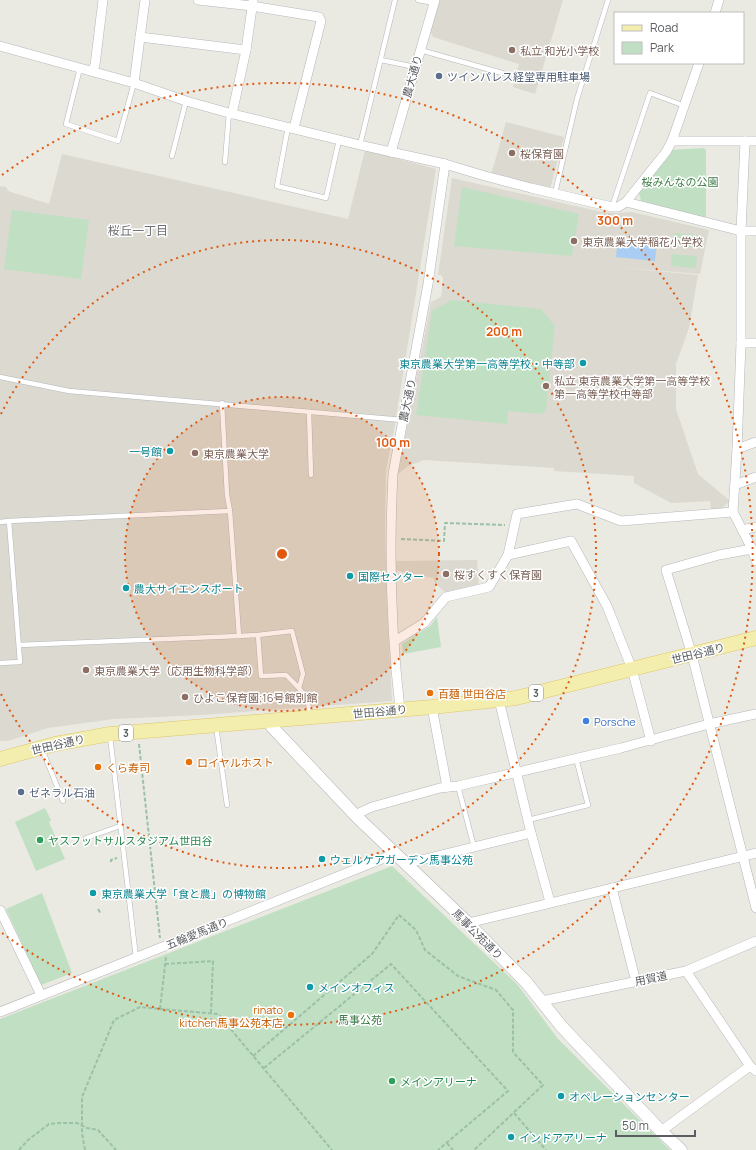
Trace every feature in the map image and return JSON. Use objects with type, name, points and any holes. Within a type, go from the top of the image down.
[{"type":"main road","name":"世田谷通り","points":[[0,759],[81,738],[110,734],[216,724],[432,708],[516,698],[575,680],[632,669],[756,638]]},
{"type":"street","points":[[92,71],[95,65],[103,0]]},
{"type":"street","points":[[134,83],[145,0]]},
{"type":"street","points":[[198,0],[252,3],[318,17],[321,21],[291,128]]},
{"type":"street","points":[[715,12],[719,0]]},
{"type":"street","name":"農大通り","points":[[391,152],[434,2]]},
{"type":"street","points":[[231,114],[246,50],[252,3]]},
{"type":"street","points":[[140,37],[246,50]]},
{"type":"street","points":[[0,46],[134,83],[231,114],[445,164],[485,176],[612,207],[618,207],[626,202],[666,152],[672,141],[685,106],[699,64]]},
{"type":"street","points":[[672,141],[756,141]]},
{"type":"street","points":[[745,141],[741,231],[737,448],[733,512],[752,549],[756,561]]},
{"type":"street","name":"農大通り","points":[[400,710],[392,595],[393,474],[428,284],[445,164]]},
{"type":"street","points":[[626,202],[741,231],[756,231]]},
{"type":"street","points":[[740,343],[756,343]]},
{"type":"street","points":[[737,448],[756,442]]},
{"type":"street","points":[[735,485],[756,477]]},
{"type":"street","points":[[395,641],[424,623],[446,597],[489,587],[508,555],[517,514],[577,504],[621,521],[733,512]]},
{"type":"street","points":[[742,530],[756,527]]},
{"type":"street","points":[[508,555],[571,541],[607,606],[632,669],[651,741]]},
{"type":"street","points":[[752,549],[719,555],[666,570],[692,655],[756,908]]},
{"type":"street","points":[[499,700],[531,833],[550,902]]},
{"type":"street","points":[[432,708],[447,787]]},
{"type":"street","points":[[357,817],[361,812],[372,807],[447,787],[458,786],[651,741],[709,724],[756,714]]},
{"type":"street","name":"馬事公苑通り","points":[[272,721],[272,727],[357,817],[394,854],[468,923],[526,982],[562,1027],[681,1150]]},
{"type":"street","points":[[405,864],[531,833]]},
{"type":"street","points":[[468,923],[756,853]]},
{"type":"street","name":"五輪愛馬通り","points":[[0,1012],[394,854]]},
{"type":"street","points":[[612,888],[636,982]]},
{"type":"street","points":[[0,910],[41,995]]},
{"type":"street","name":"用賀道","points":[[542,1001],[686,971],[756,941]]},
{"type":"street","points":[[661,1131],[753,1068],[686,971]]},
{"type":"lane","points":[[360,145],[395,0]]},
{"type":"lane","points":[[418,0],[434,2]]},
{"type":"lane","points":[[555,193],[577,99],[608,0]]},
{"type":"lane","points":[[420,50],[502,73]]},
{"type":"lane","points":[[381,60],[415,67]]},
{"type":"lane","points":[[80,68],[66,124],[118,141],[134,83]]},
{"type":"lane","points":[[612,207],[650,93],[685,106]]},
{"type":"lane","points":[[172,156],[186,100]]},
{"type":"lane","points":[[225,162],[231,114]]},
{"type":"lane","points":[[291,128],[276,186],[326,198],[339,140]]},
{"type":"lane","points":[[0,377],[69,391],[403,420]]},
{"type":"lane","points":[[222,404],[227,496],[230,511],[239,636]]},
{"type":"lane","points":[[309,412],[311,475]]},
{"type":"lane","points":[[0,522],[230,511]]},
{"type":"lane","points":[[0,663],[20,662],[10,521]]},
{"type":"lane","points":[[19,646],[239,636],[292,632],[303,674],[299,688]]},
{"type":"lane","points":[[258,635],[261,676],[286,675],[299,688],[309,702],[310,718]]},
{"type":"lane","points":[[216,724],[227,805]]},
{"type":"lane","points":[[110,734],[136,958]]},
{"type":"lane","points":[[42,747],[63,802]]},
{"type":"lane","points":[[528,820],[588,805],[576,758]]},
{"type":"lane","points":[[458,786],[474,847]]},
{"type":"lane","points":[[86,838],[120,826]]},
{"type":"path","points":[[392,539],[444,541],[445,522],[515,525]]},
{"type":"path","points":[[139,742],[161,944]]},
{"type":"path","points":[[98,908],[101,914]]},
{"type":"path","points":[[253,1056],[372,954],[399,915],[416,930],[425,950],[458,976],[496,990],[513,1010],[512,1052],[543,1086],[474,1150]]},
{"type":"path","points":[[160,1009],[166,957]]},
{"type":"path","points":[[165,964],[214,961],[211,1013]]},
{"type":"path","points":[[264,1068],[391,964],[508,1091],[438,1150]]},
{"type":"path","points":[[85,1150],[82,1125],[82,1097],[114,1020],[140,1007],[218,1014],[332,1150]]},
{"type":"path","points":[[514,1113],[546,1150]]},
{"type":"path","points":[[19,1150],[28,1140],[49,1124],[78,1123],[98,1130],[116,1150]]},
{"type":"path","points":[[447,1143],[453,1150]]},
{"type":"shaded area","name":"私立 和光小学校","points":[[438,0],[563,0],[535,94],[513,87],[519,64],[433,37],[429,28]]},
{"type":"shaded area","points":[[506,122],[564,137],[550,189],[491,175]]},
{"type":"shaded area","name":"東京農業大学","points":[[365,150],[436,169],[393,436],[386,470],[385,522],[387,605],[392,701],[201,715],[114,719],[48,728],[8,741],[0,741],[0,186],[6,187],[8,191],[49,204],[62,154],[348,219]]},
{"type":"shaded area","name":"私立 東京農業大学第一高等学校 第一高等学校中等部","points":[[452,178],[602,212],[632,212],[709,230],[700,274],[615,267],[698,275],[689,328],[676,364],[676,409],[698,474],[730,501],[721,509],[711,510],[710,501],[671,503],[634,483],[634,476],[554,471],[554,468],[424,460],[408,466],[398,474],[431,302],[441,297],[443,278],[441,275],[438,275]]},
{"type":"shaded area","name":"桜すくすく保育園","points":[[477,560],[479,587],[446,593],[437,585],[433,578],[394,570],[394,561]]},
{"type":"green space","name":"桜みんなの公園","points":[[704,148],[706,150],[706,218],[641,201],[639,193],[669,150]]},
{"type":"green space","points":[[462,187],[579,214],[572,256],[454,246]]},
{"type":"green space","points":[[12,210],[89,220],[81,279],[4,269]]},
{"type":"green space","points":[[674,233],[698,235],[697,248],[673,245]]},
{"type":"green space","points":[[672,254],[697,256],[696,268],[671,266]]},
{"type":"green space","points":[[451,300],[541,309],[555,326],[546,409],[542,414],[508,411],[507,424],[416,415],[432,311]]},
{"type":"green space","points":[[437,617],[441,647],[403,654],[402,644],[430,626]]},
{"type":"green space","name":"ヤスフットサルスタジアム世田谷","points":[[45,808],[51,820],[49,822],[65,859],[36,871],[15,822]]},
{"type":"green space","name":"馬事公苑","points":[[392,866],[517,984],[558,1039],[670,1150],[0,1150],[0,1019]]},
{"type":"green space","points":[[42,893],[72,973],[41,985],[6,909]]},
{"type":"water","points":[[618,238],[657,242],[655,261],[616,257]]},
{"type":"place","name":"私立 和光小学校","points":[[512,50]]},
{"type":"place","name":"ツインパレス経堂専用駐車場","points":[[439,76]]},
{"type":"place","name":"桜保育園","points":[[512,153]]},
{"type":"place","name":"東京農業大学稲花小学校","points":[[574,241]]},
{"type":"place","name":"東京農業大学第一高等学校・中等部","points":[[583,363]]},
{"type":"place","name":"私立 東京農業大学第一高等学校 第一高等学校中等部","points":[[546,386]]},
{"type":"place","name":"一号館","points":[[170,451]]},
{"type":"place","name":"東京農業大学","points":[[195,453]]},
{"type":"place","name":"桜すくすく保育園","points":[[446,574]]},
{"type":"place","name":"国際センター","points":[[350,576]]},
{"type":"place","name":"農大サイエンスポート","points":[[126,588]]},
{"type":"place","name":"東京農業大学（応用生物科学部）","points":[[86,670]]},
{"type":"place","name":"百麺 世田谷店","points":[[430,693]]},
{"type":"place","name":"ひよこ保育園;16号館別館","points":[[185,697]]},
{"type":"place","name":"Porsche","points":[[586,721]]},
{"type":"place","name":"ロイヤルホスト","points":[[189,762]]},
{"type":"place","name":"くら寿司","points":[[98,767]]},
{"type":"place","name":"ゼネラル石油","points":[[21,792]]},
{"type":"place","name":"ヤスフットサルスタジアム世田谷","points":[[40,840]]},
{"type":"place","name":"ウェルケアガーデン馬事公苑","points":[[322,859]]},
{"type":"place","name":"東京農業大学「食と農」の博物館","points":[[93,893]]},
{"type":"place","name":"メインオフィス","points":[[310,987]]},
{"type":"place","name":"rinato kitchen馬事公苑本店","points":[[291,1015]]},
{"type":"place","name":"メインアリーナ","points":[[392,1081]]},
{"type":"place","name":"オペレーションセンター","points":[[561,1096]]},
{"type":"place","name":"インドアアリーナ","points":[[511,1137]]},
{"type":"district","name":"桜丘一丁目","points":[[138,230]]}]
